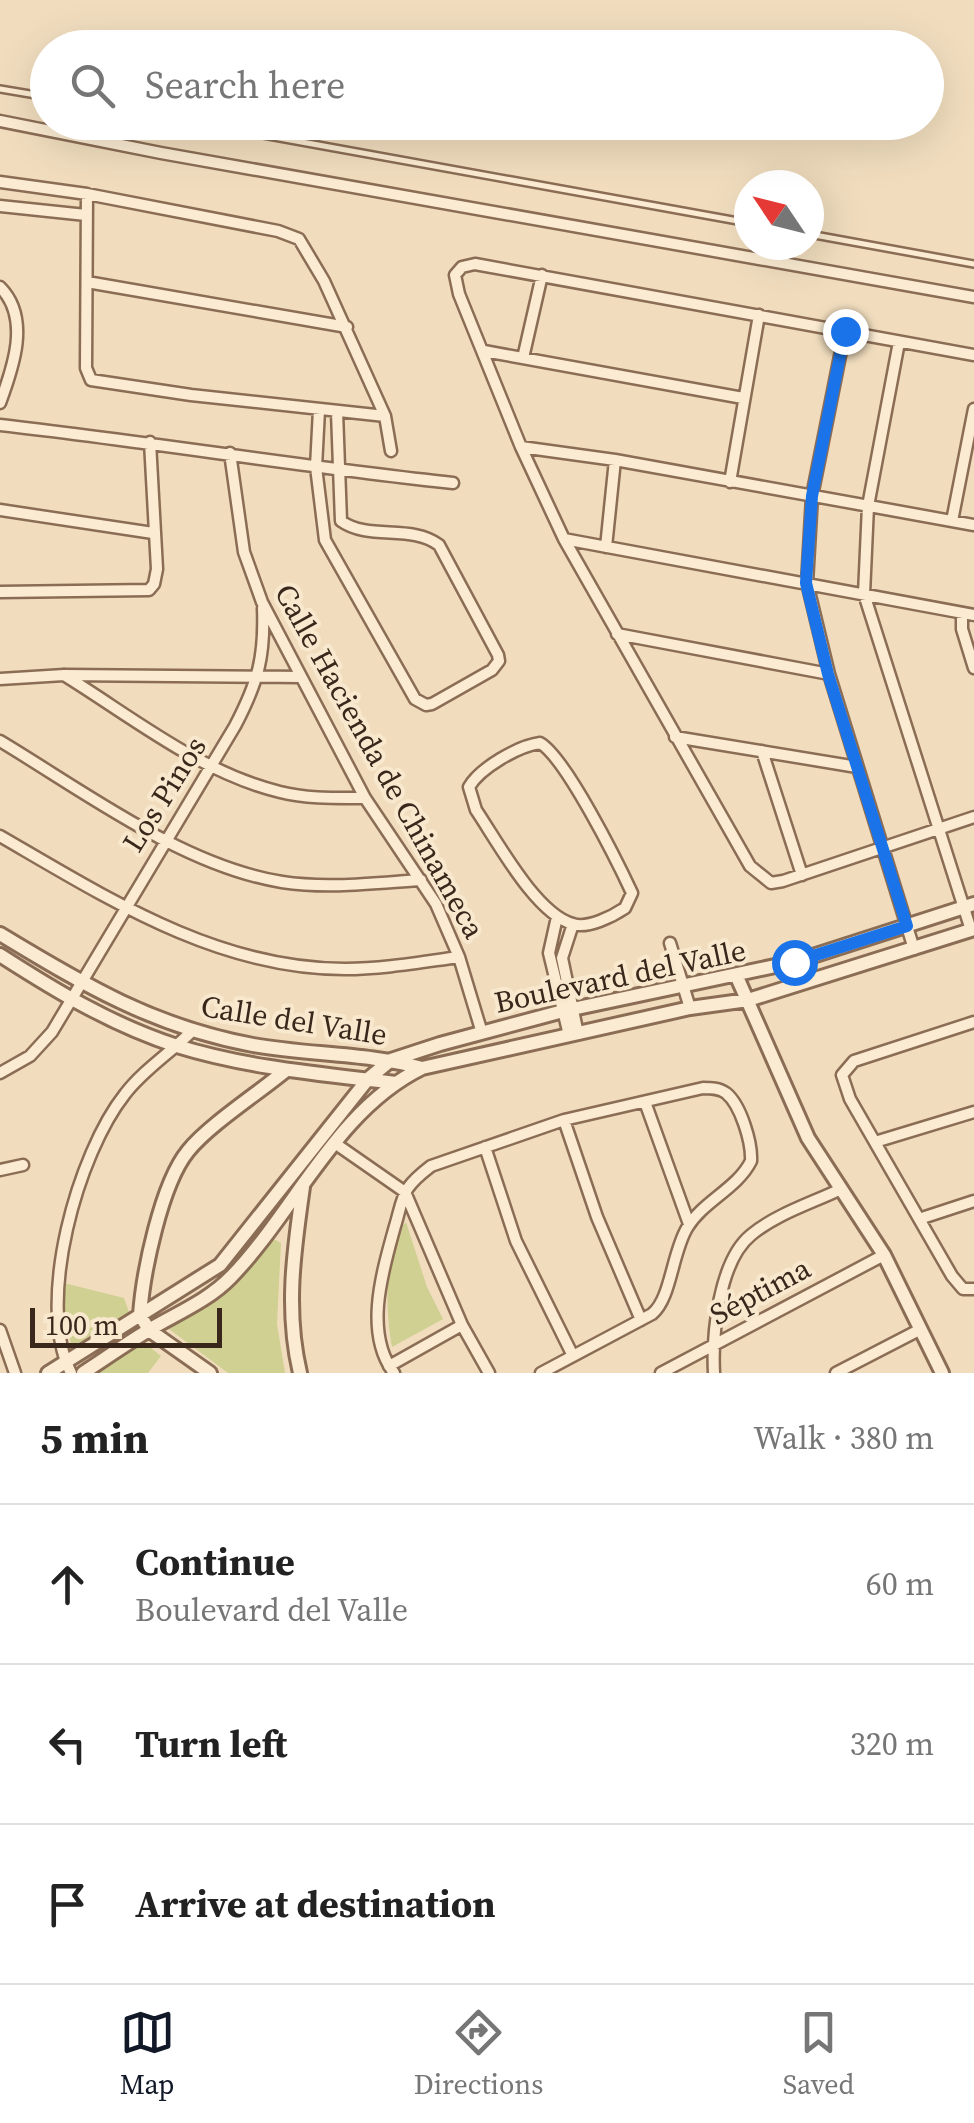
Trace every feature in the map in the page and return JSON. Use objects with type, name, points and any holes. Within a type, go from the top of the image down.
[{"type":"street","points":[[0,121],[30,127]]},
{"type":"street","points":[[100,140],[974,297]]},
{"type":"street","points":[[0,182],[87,194],[292,234],[304,246],[347,327],[385,416],[391,450]]},
{"type":"street","points":[[87,194],[86,368],[91,380],[385,416]]},
{"type":"street","points":[[0,206],[86,215]]},
{"type":"street","points":[[974,354],[475,264],[455,274],[459,294],[521,446],[564,539],[750,866],[771,882],[974,816]]},
{"type":"street","points":[[523,358],[542,275]]},
{"type":"street","points":[[87,282],[347,327]]},
{"type":"street","points":[[0,287],[11,302],[17,332],[13,366],[0,403]]},
{"type":"street","points":[[730,482],[759,314]]},
{"type":"street","points":[[845,331],[812,496],[806,583],[828,674],[914,948]]},
{"type":"street","points":[[899,342],[868,506],[864,594],[939,828],[969,906],[972,930]]},
{"type":"street","points":[[484,351],[743,398]]},
{"type":"street","points":[[952,521],[974,409]]},
{"type":"street","points":[[319,410],[316,467],[322,529],[330,552],[415,699],[432,704],[492,670],[499,661],[498,655],[440,546],[424,536],[356,528],[340,521],[337,412]]},
{"type":"street","points":[[0,425],[453,483]]},
{"type":"street","points":[[0,592],[148,590],[156,577],[150,442]]},
{"type":"street","points":[[521,446],[974,525]]},
{"type":"street","name":"Calle Hacienda de Chinameca","points":[[230,453],[244,552],[262,602],[364,798],[421,880],[447,926],[482,1033]]},
{"type":"street","points":[[606,547],[616,460]]},
{"type":"street","points":[[0,510],[153,533]]},
{"type":"street","points":[[564,539],[968,614],[962,630],[974,668]]},
{"type":"street","name":"Los Pinos","points":[[0,1073],[40,1046],[72,1001],[211,766],[258,678],[264,650],[262,602]]},
{"type":"street","points":[[617,634],[828,674]]},
{"type":"street","points":[[0,679],[64,675],[300,677]]},
{"type":"street","points":[[64,675],[211,766],[280,792],[312,798],[364,798]]},
{"type":"street","points":[[675,738],[856,767]]},
{"type":"street","points":[[0,741],[164,840],[236,870],[280,882],[358,885],[421,880]]},
{"type":"street","points":[[535,744],[548,748],[554,756],[632,893],[630,903],[618,912],[593,922],[573,924],[558,916],[531,890],[470,796],[469,787],[479,775],[535,744]]},
{"type":"street","points":[[762,751],[802,875]]},
{"type":"street","points":[[0,836],[124,908],[194,939],[291,964],[372,968],[459,957]]},
{"type":"street","name":"Boulevard del Valle","points":[[391,1060],[568,1011],[794,962],[969,906]]},
{"type":"street","points":[[558,916],[549,953],[568,1011]]},
{"type":"street","points":[[573,924],[562,958],[573,1034]]},
{"type":"street","name":"Boulevard del Valle","points":[[83,1373],[229,1280],[376,1099],[422,1068],[690,1008],[748,1000],[972,930]]},
{"type":"street","name":"Calle del Valle","points":[[0,934],[134,1010],[194,1030],[250,1044],[391,1060],[422,1068]]},
{"type":"street","points":[[670,943],[690,1008]]},
{"type":"street","name":"Calle del Valle","points":[[0,954],[72,1001],[178,1046],[285,1071],[396,1083]]},
{"type":"street","points":[[736,977],[788,1098],[840,1189],[884,1254],[942,1373]]},
{"type":"street","points":[[974,1022],[854,1062],[842,1075],[846,1090],[958,1284],[974,1290]]},
{"type":"street","points":[[68,1368],[58,1334],[56,1289],[86,1166],[125,1094],[194,1030]]},
{"type":"street","points":[[48,1373],[68,1368],[140,1315],[220,1265],[368,1079],[391,1060]]},
{"type":"street","points":[[210,1373],[149,1330],[140,1315],[150,1252],[181,1161],[203,1137],[285,1071]]},
{"type":"street","points":[[462,1325],[392,1369],[381,1337],[379,1292],[405,1192],[431,1166],[564,1120],[715,1088],[731,1098],[752,1161],[738,1180],[689,1224],[673,1259],[663,1303],[641,1320],[541,1373]]},
{"type":"street","points":[[645,1102],[689,1224]]},
{"type":"street","points":[[875,1142],[974,1112]]},
{"type":"street","points":[[564,1120],[597,1216],[641,1320]]},
{"type":"street","points":[[336,1144],[405,1192],[462,1325],[489,1373]]},
{"type":"street","points":[[485,1147],[522,1255],[573,1356]]},
{"type":"street","points":[[0,1170],[23,1164]]},
{"type":"street","points":[[300,1373],[290,1306],[303,1186]]},
{"type":"street","points":[[714,1373],[712,1344],[732,1261],[750,1235],[840,1189]]},
{"type":"street","points":[[919,1218],[974,1200]]},
{"type":"street","name":"Séptima","points":[[661,1373],[884,1254]]},
{"type":"street","points":[[0,1330],[15,1373]]},
{"type":"street","points":[[836,1373],[921,1330]]},
{"type":"lane","points":[[0,89],[30,95]]},
{"type":"lane","points":[[291,140],[734,220]]},
{"type":"lane","points":[[824,237],[974,264]]},
{"type":"green space","points":[[406,1222],[427,1287],[443,1319],[392,1347],[387,1300],[389,1263],[398,1232]]},
{"type":"green space","points":[[270,1237],[281,1243],[277,1324],[285,1373],[228,1373],[165,1326]]},
{"type":"green space","points":[[64,1283],[124,1298],[129,1312],[72,1347],[59,1299]]},
{"type":"green space","points":[[142,1341],[161,1356],[148,1373],[93,1373]]},
{"type":"route","points":[[794,962],[907,926],[828,674],[806,583],[812,496],[845,331]]}]
